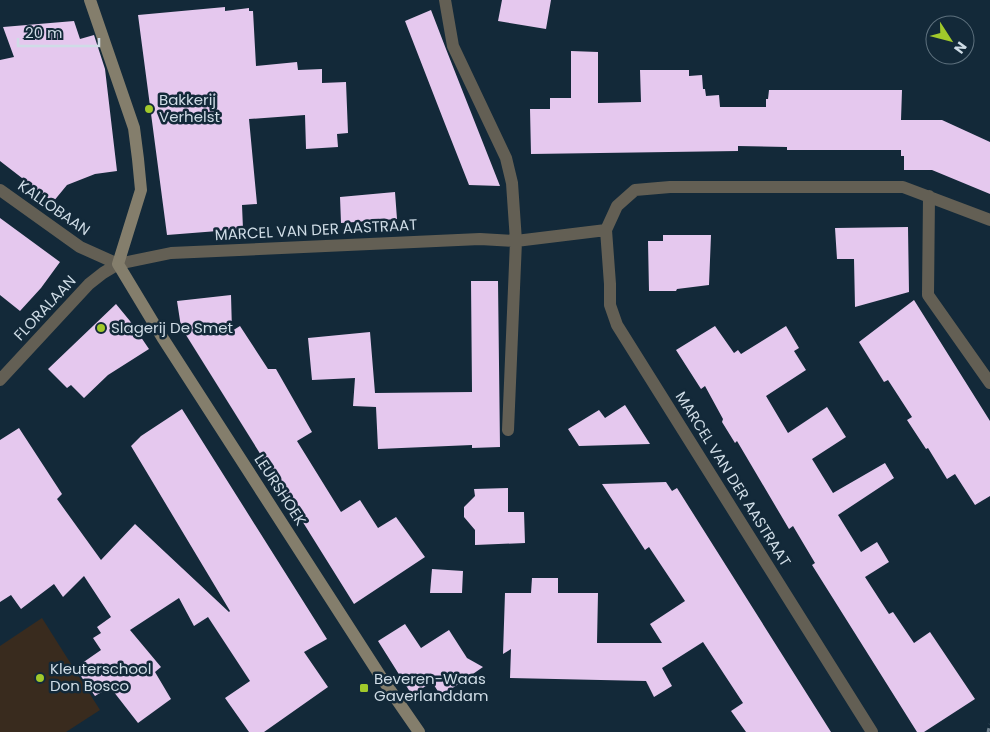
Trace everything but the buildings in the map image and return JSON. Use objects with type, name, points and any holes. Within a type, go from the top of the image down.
[{"type":"street","points":[[90,0],[134,128],[138,159],[141,190],[118,264]]},
{"type":"street","points":[[445,0],[453,46],[506,158],[512,183],[516,241],[508,430]]},
{"type":"street","name":"MARCEL VAN DER AASTRAAT","points":[[872,732],[617,325],[610,305],[606,230],[617,206],[635,190],[670,187],[903,187],[990,220]]},
{"type":"street","name":"KALLOBAAN","points":[[0,190],[80,247],[118,264]]},
{"type":"street","points":[[929,196],[928,295],[990,383]]},
{"type":"street","name":"MARCEL VAN DER AASTRAAT","points":[[118,264],[171,253],[480,239],[516,241],[606,230]]},
{"type":"street","name":"FLORALAAN","points":[[0,380],[89,284],[118,264]]},
{"type":"street","name":"LEURSHOEK","points":[[118,264],[162,337],[381,677],[419,732]]},
{"type":"path","points":[[988,732],[990,724]]},
{"type":"shaded area","name":"Kleuterschool Don Bosco","points":[[42,618],[100,710],[66,732],[0,732],[0,646]]},
{"type":"place","name":"Bakkerij Verhelst","points":[[149,109]]},
{"type":"place","name":"Slagerij De Smet","points":[[101,328]]},
{"type":"place","name":"Kleuterschool Don Bosco","points":[[40,678]]},
{"type":"place","name":"Beveren-Waas Gaverlanddam","points":[[364,688]]}]
